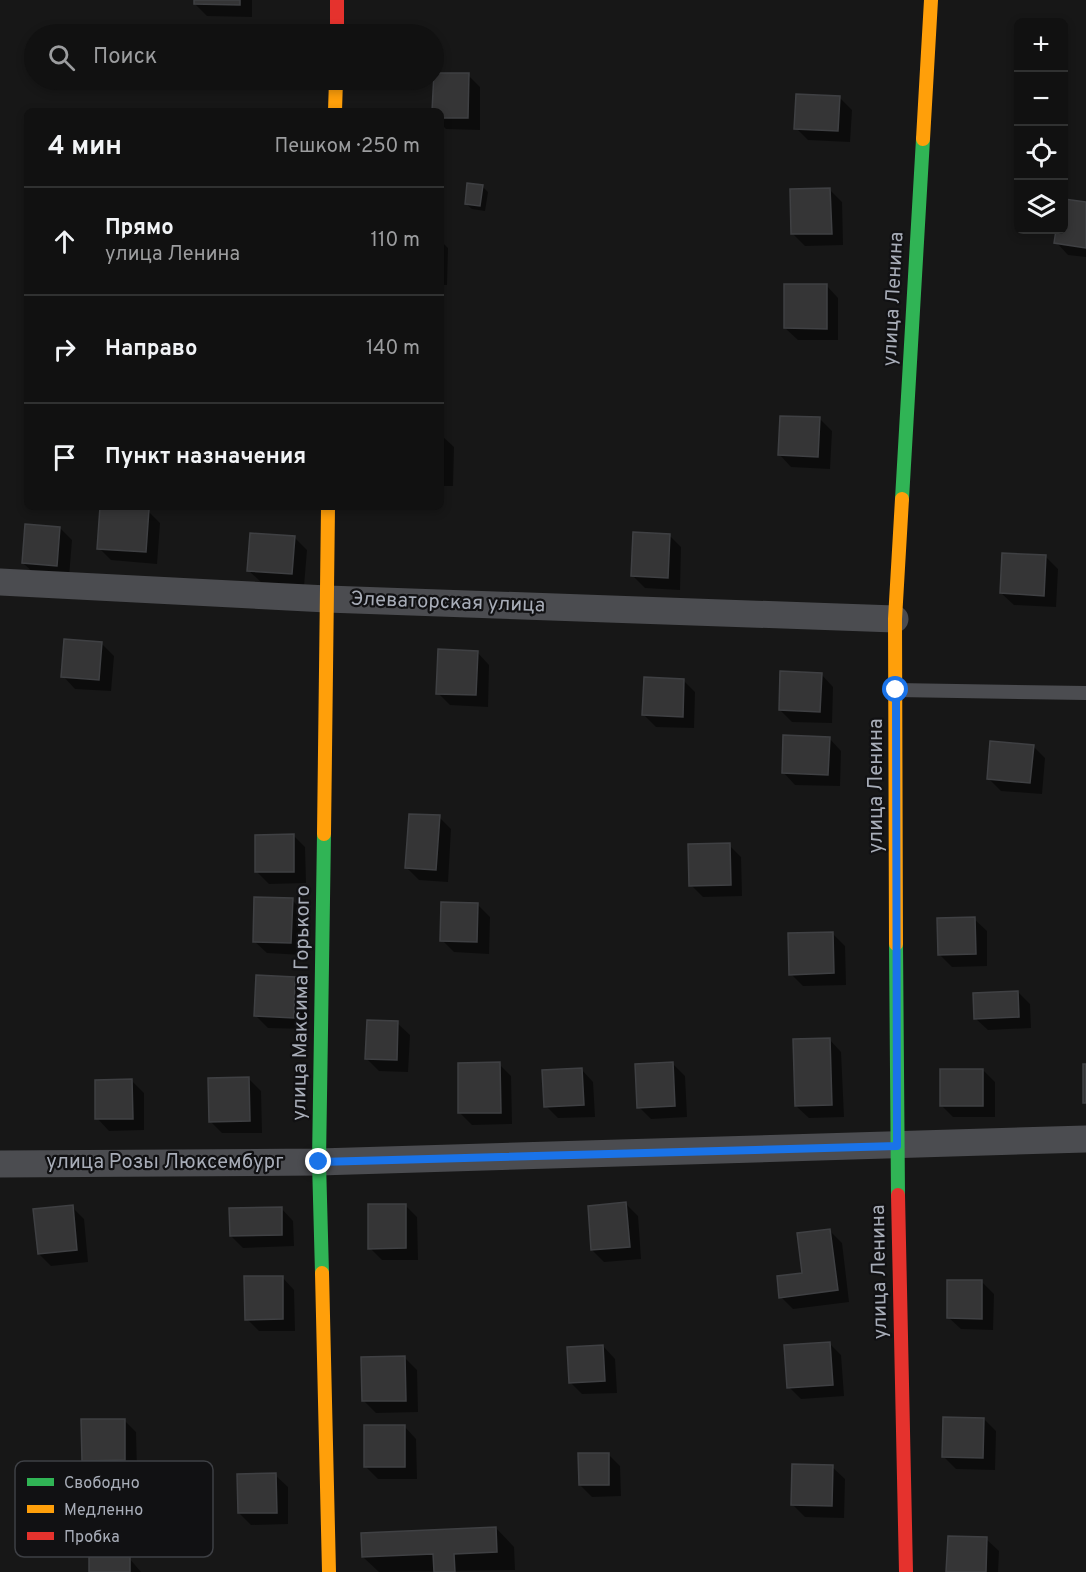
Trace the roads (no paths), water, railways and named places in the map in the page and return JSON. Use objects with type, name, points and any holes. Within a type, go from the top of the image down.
[{"type":"street","points":[[337,0],[337,24]]},
{"type":"street","name":"улица Ленина","points":[[906,1572],[897,1146],[896,619],[931,0]]},
{"type":"street","points":[[335,108],[336,90]]},
{"type":"street","name":"улица Максима Горького","points":[[328,510],[319,1162],[329,1572]]},
{"type":"street","name":"Элеваторская улица","points":[[0,582],[327,599],[896,619]]},
{"type":"street","name":"улица Розы Люксембург","points":[[0,1164],[319,1162],[1086,1139]]},
{"type":"lane","points":[[896,690],[1086,693]]}]
